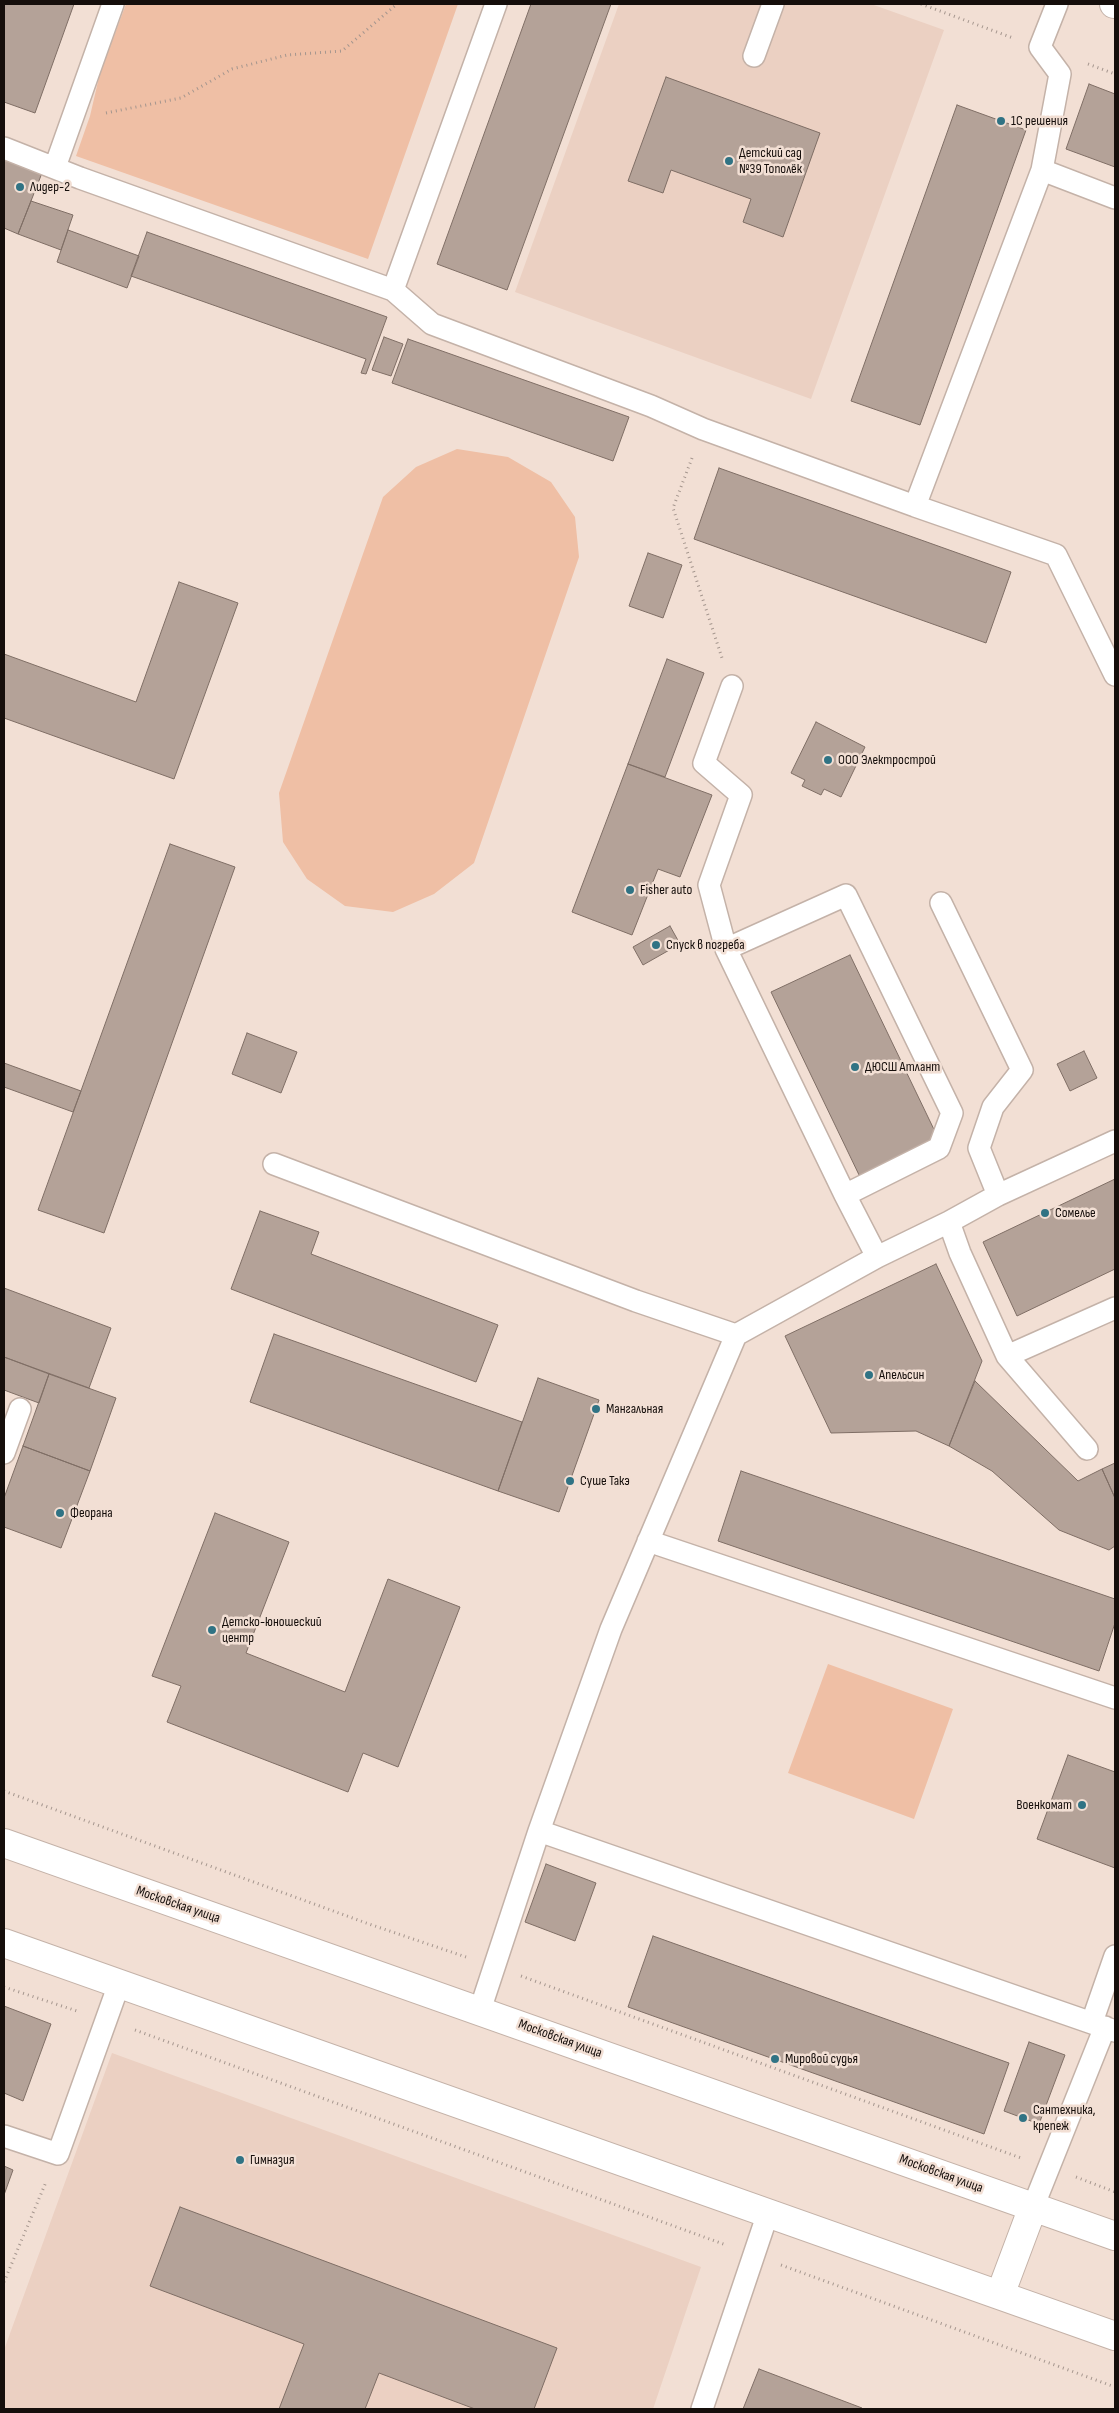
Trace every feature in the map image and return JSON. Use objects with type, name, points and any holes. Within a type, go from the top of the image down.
[{"type":"main road","name":"Московская улица","points":[[4,1843],[1115,2236]]},
{"type":"main road","points":[[4,1943],[1115,2336]]},
{"type":"main road","points":[[1000,2295],[1033,2207]]},
{"type":"lane","points":[[55,167],[113,4]]},
{"type":"lane","points":[[393,290],[496,4]]},
{"type":"lane","points":[[754,56],[773,4]]},
{"type":"lane","points":[[915,506],[1042,170],[1060,74],[1040,47],[1057,4]]},
{"type":"lane","points":[[4,148],[393,290],[432,324],[650,406],[703,429],[1056,555],[1115,675]]},
{"type":"lane","points":[[1042,170],[1115,198]]},
{"type":"lane","points":[[732,686],[704,763],[741,795],[709,885],[726,949],[877,1257]]},
{"type":"lane","points":[[726,949],[846,895],[952,1113],[939,1148],[845,1195]]},
{"type":"lane","points":[[941,903],[1022,1070],[993,1107],[979,1148],[998,1195]]},
{"type":"lane","points":[[480,2010],[539,1831],[611,1629],[736,1335],[877,1257],[949,1222],[998,1195],[1115,1141]]},
{"type":"lane","points":[[274,1164],[636,1301],[736,1335]]},
{"type":"lane","points":[[949,1222],[960,1253],[1007,1356],[1087,1449]]},
{"type":"lane","points":[[1007,1356],[1115,1308]]},
{"type":"lane","points":[[4,1453],[20,1409]]},
{"type":"lane","points":[[648,1541],[1115,1698]]},
{"type":"lane","points":[[539,1831],[1104,2027]]},
{"type":"lane","points":[[1033,2207],[1050,2168],[1104,2027],[1115,1956]]},
{"type":"lane","points":[[4,2136],[58,2154],[119,1984]]},
{"type":"lane","points":[[702,2409],[768,2213]]},
{"type":"path","points":[[70,123],[90,116],[181,98],[232,69],[288,55],[342,51],[397,4]]},
{"type":"path","points":[[703,429],[673,508],[732,686]]},
{"type":"path","points":[[4,1791],[1115,2192]]},
{"type":"path","points":[[4,1987],[106,2020],[1115,2387]]},
{"type":"path","points":[[4,2282],[58,2154]]},
{"type":"shaded area","points":[[126,4],[458,4],[368,259],[76,156],[90,116],[100,73]]},
{"type":"shaded area","name":"Детский сад №39 Тополёк","points":[[619,4],[871,4],[944,30],[811,399],[515,292]]},
{"type":"shaded area","points":[[457,449],[508,457],[551,482],[575,517],[579,557],[474,863],[434,894],[393,912],[345,906],[307,879],[283,842],[279,793],[383,497],[416,467]]},
{"type":"shaded area","points":[[828,1664],[953,1709],[914,1819],[788,1773]]},
{"type":"shaded area","name":"Гимназия","points":[[112,2053],[701,2267],[653,2409],[4,2409],[4,2350]]},
{"type":"building","points":[[4,4],[74,4],[35,113],[4,102]]},
{"type":"building","points":[[531,4],[611,4],[507,290],[437,264]]},
{"type":"building","points":[[666,77],[820,133],[783,237],[743,222],[751,199],[671,170],[663,193],[628,181]]},
{"type":"building","points":[[1089,84],[1115,94],[1115,167],[1066,149]]},
{"type":"building","points":[[957,105],[1026,130],[920,425],[851,401]]},
{"type":"building","name":"Лидер-2","points":[[4,159],[42,173],[18,234],[4,228]]},
{"type":"building","points":[[31,201],[73,215],[61,250],[18,234]]},
{"type":"building","points":[[68,230],[139,256],[127,288],[57,262]]},
{"type":"building","points":[[147,232],[387,317],[366,374],[361,373],[366,359],[131,276]]},
{"type":"building","points":[[384,337],[403,344],[391,376],[372,370]]},
{"type":"building","points":[[408,339],[629,417],[613,461],[392,383]]},
{"type":"building","points":[[719,468],[1011,572],[986,643],[694,539]]},
{"type":"building","points":[[648,553],[682,565],[663,618],[629,606]]},
{"type":"building","points":[[179,582],[238,603],[174,779],[4,718],[4,654],[136,702]]},
{"type":"building","points":[[667,659],[704,673],[665,777],[628,764]]},
{"type":"building","name":"ООО Электрострой","points":[[816,722],[865,747],[841,797],[824,789],[821,795],[802,786],[805,780],[791,773]]},
{"type":"building","points":[[628,764],[712,795],[680,877],[658,869],[632,935],[572,912]]},
{"type":"building","points":[[170,844],[235,867],[104,1233],[38,1210]]},
{"type":"building","name":"Спуск в погреба","points":[[670,926],[680,944],[643,965],[633,947]]},
{"type":"building","name":"ДЮСШ Атлант","points":[[850,955],[940,1142],[861,1179],[771,992]]},
{"type":"building","points":[[247,1033],[297,1052],[281,1093],[232,1074]]},
{"type":"building","points":[[1084,1051],[1097,1078],[1070,1091],[1057,1064]]},
{"type":"building","points":[[4,1063],[81,1091],[73,1112],[4,1087]]},
{"type":"building","points":[[1115,1179],[1115,1269],[1017,1316],[983,1242]]},
{"type":"building","points":[[260,1211],[319,1232],[311,1254],[498,1325],[476,1382],[231,1289]]},
{"type":"building","points":[[936,1264],[982,1361],[949,1446],[916,1431],[831,1433],[785,1336]]},
{"type":"building","points":[[4,1288],[111,1328],[89,1388],[4,1357]]},
{"type":"building","points":[[274,1334],[522,1422],[498,1491],[250,1402]]},
{"type":"building","points":[[4,1357],[49,1374],[39,1403],[4,1390]]},
{"type":"building","points":[[49,1374],[116,1398],[90,1471],[23,1446]]},
{"type":"building","points":[[538,1378],[599,1400],[559,1512],[498,1491]]},
{"type":"building","points":[[975,1381],[1078,1481],[1102,1469],[1115,1498],[1115,1546],[1109,1550],[1059,1530],[992,1471],[949,1446]]},
{"type":"building","points":[[23,1446],[90,1471],[61,1548],[4,1527],[4,1498]]},
{"type":"building","points":[[1115,1463],[1115,1498],[1102,1469]]},
{"type":"building","points":[[741,1471],[1115,1599],[1115,1623],[1099,1671],[718,1541]]},
{"type":"building","name":"Детско-юношеский центр","points":[[215,1513],[289,1542],[246,1653],[345,1692],[388,1579],[460,1607],[398,1767],[363,1753],[348,1792],[167,1722],[181,1686],[152,1676]]},
{"type":"building","name":"Военкомат","points":[[1068,1755],[1115,1772],[1115,1868],[1037,1839]]},
{"type":"building","points":[[546,1864],[596,1883],[575,1941],[525,1922]]},
{"type":"building","points":[[653,1936],[1009,2063],[984,2134],[628,2007]]},
{"type":"building","points":[[4,2006],[51,2024],[23,2101],[4,2093]]},
{"type":"building","points":[[1029,2042],[1065,2055],[1039,2124],[1004,2111]]},
{"type":"building","points":[[4,2166],[13,2170],[4,2195]]},
{"type":"building","points":[[180,2207],[557,2348],[534,2409],[475,2409],[379,2373],[365,2409],[279,2409],[304,2344],[150,2286]]},
{"type":"building","points":[[759,2369],[862,2408],[862,2409],[743,2409]]},
{"type":"place","name":"1С решения","points":[[1001,121]]},
{"type":"place","name":"Детский сад №39 Тополёк","points":[[729,161]]},
{"type":"place","name":"Лидер-2","points":[[20,187]]},
{"type":"place","name":"ООО Электрострой","points":[[828,760]]},
{"type":"place","name":"Fisher auto","points":[[630,890]]},
{"type":"place","name":"Спуск в погреба","points":[[656,945]]},
{"type":"place","name":"ДЮСШ Атлант","points":[[855,1067]]},
{"type":"place","name":"Сомелье","points":[[1045,1213]]},
{"type":"place","name":"Апельсин","points":[[869,1375]]},
{"type":"place","name":"Мангальная","points":[[596,1409]]},
{"type":"place","name":"Суше Такэ","points":[[570,1481]]},
{"type":"place","name":"Феорана","points":[[60,1513]]},
{"type":"place","name":"Детско-юношеский центр","points":[[212,1630]]},
{"type":"place","name":"Военкомат","points":[[1082,1805]]},
{"type":"place","name":"Мировой судья","points":[[775,2059]]},
{"type":"place","name":"Сантехника, крепеж","points":[[1023,2118]]},
{"type":"place","name":"Гимназия","points":[[240,2160]]}]
